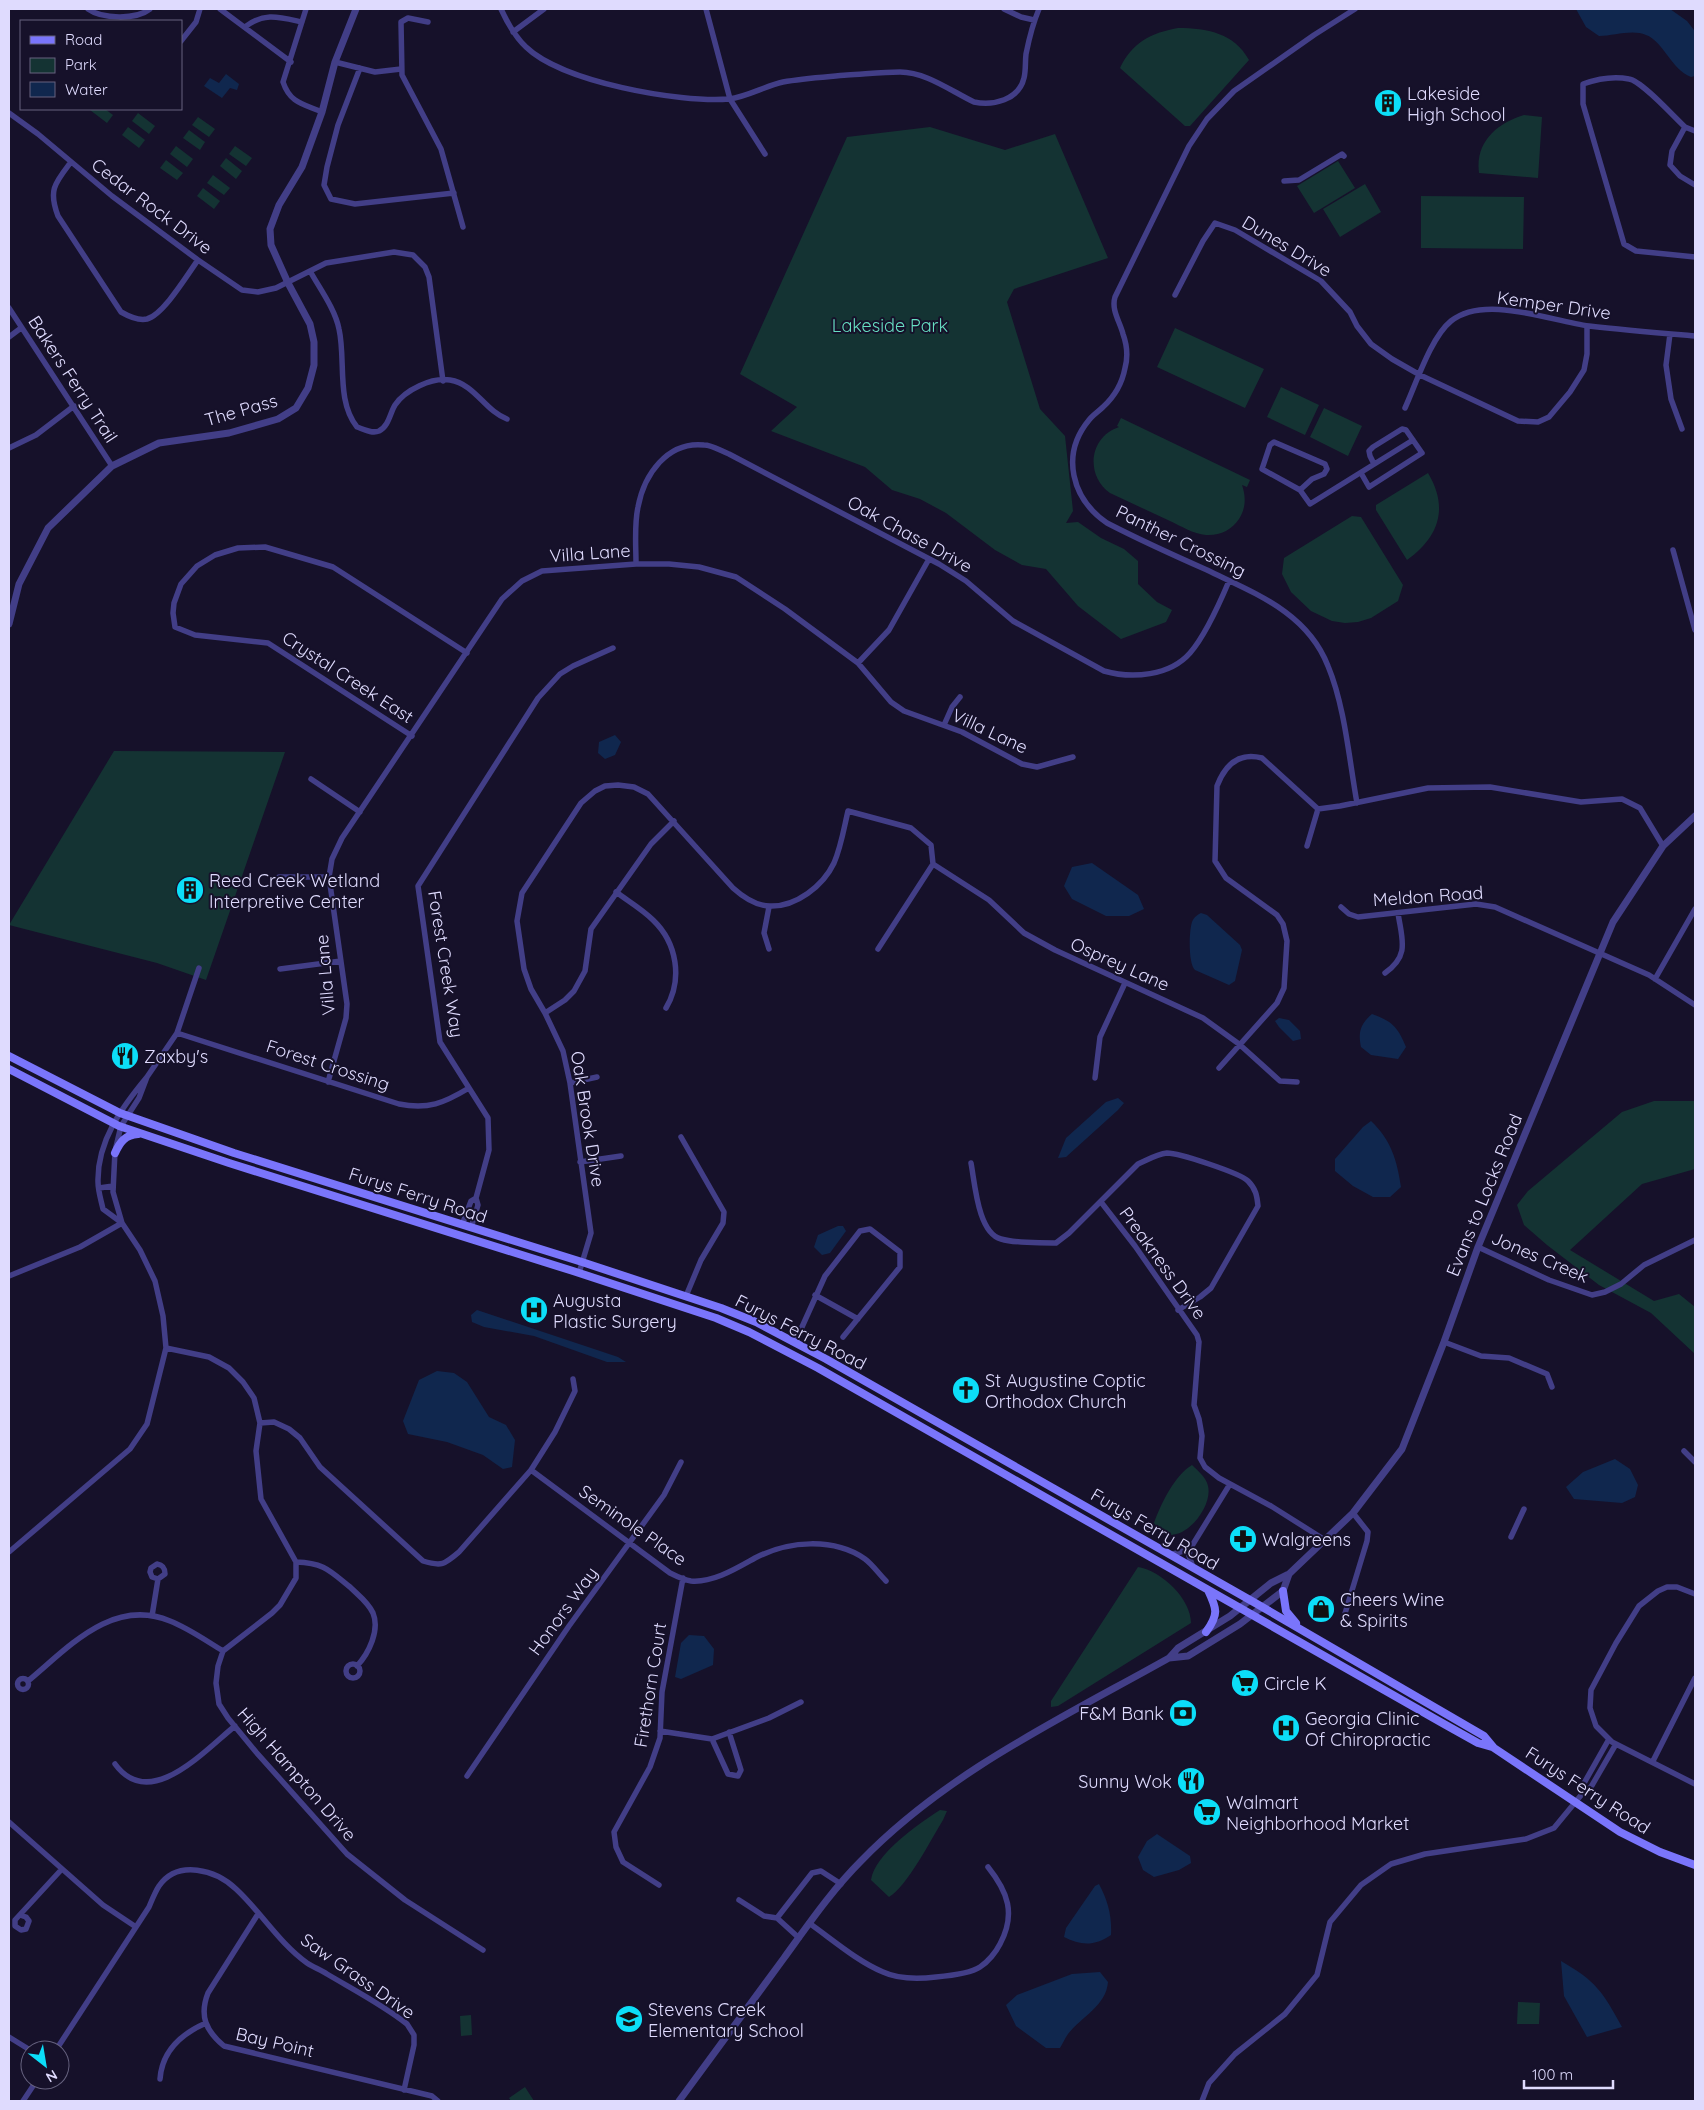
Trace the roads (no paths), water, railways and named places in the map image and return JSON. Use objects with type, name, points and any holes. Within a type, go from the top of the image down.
[{"type":"main road","name":"Furys Ferry Road","points":[[9,1056],[124,1115],[234,1153],[686,1296],[756,1322],[797,1343],[1250,1600],[1484,1736],[1494,1748],[1620,1832],[1660,1852],[1695,1865]]},
{"type":"main road","name":"Furys Ferry Road","points":[[9,1069],[118,1125],[141,1134],[229,1164],[578,1273],[707,1315],[750,1332],[818,1368],[1478,1743],[1494,1748]]},
{"type":"main road","points":[[115,1153],[119,1144],[126,1137],[141,1134]]},
{"type":"main road","points":[[1206,1632],[1213,1622],[1216,1613],[1215,1605],[1208,1590]]},
{"type":"main road","points":[[1283,1591],[1286,1611],[1302,1630]]},
{"type":"street","points":[[88,9],[105,15],[138,15],[150,9]]},
{"type":"street","points":[[182,40],[196,22],[200,9]]},
{"type":"street","points":[[220,9],[291,62]]},
{"type":"street","points":[[306,9],[291,62],[283,82],[287,93],[293,99],[322,112]]},
{"type":"street","name":"The Pass","points":[[9,624],[19,584],[48,528],[112,466],[159,443],[229,433],[278,419],[296,408],[308,388],[314,366],[314,342],[310,324],[288,283],[271,245],[270,230],[278,205],[302,167],[322,112],[335,62],[356,9]]},
{"type":"street","points":[[501,9],[514,32],[526,47],[540,58],[585,77],[616,87],[680,97],[730,99],[781,82],[902,72],[922,76],[974,102],[994,104],[1007,99],[1018,91],[1024,79],[1026,55],[1034,20],[1039,9]]},
{"type":"street","points":[[514,32],[544,9]]},
{"type":"street","points":[[706,9],[730,99],[765,154]]},
{"type":"street","points":[[1004,9],[1021,17],[1034,20]]},
{"type":"street","name":"Panther Crossing","points":[[1355,9],[1234,91],[1222,102],[1196,134],[1115,297],[1114,308],[1124,337],[1127,359],[1122,382],[1107,403],[1088,420],[1079,436],[1074,451],[1073,470],[1077,489],[1088,508],[1098,517],[1113,526],[1259,595],[1287,612],[1304,628],[1319,648],[1334,681],[1357,803]]},
{"type":"street","points":[[138,15],[143,20]]},
{"type":"street","points":[[244,27],[262,17],[281,17],[302,22]]},
{"type":"street","points":[[428,22],[408,18],[401,22],[402,75],[441,149],[462,227]]},
{"type":"street","points":[[335,62],[375,72],[402,69]]},
{"type":"street","points":[[360,68],[338,125],[327,167],[324,185],[331,199],[354,204],[454,192]]},
{"type":"street","points":[[1695,131],[1685,127],[1649,92],[1631,79],[1598,78],[1583,84],[1583,104],[1624,244],[1636,251],[1695,257]]},
{"type":"street","name":"Cedar Rock Drive","points":[[9,113],[112,196],[242,290],[258,292],[288,283],[326,263],[394,252],[406,253],[420,260],[426,267],[430,277],[443,381]]},
{"type":"street","points":[[1685,127],[1672,151],[1670,165],[1680,176],[1695,185]]},
{"type":"street","points":[[1284,181],[1299,180],[1342,154],[1344,156]]},
{"type":"street","points":[[71,162],[53,188],[53,203],[58,216],[121,312],[129,317],[146,319],[160,311],[198,260]]},
{"type":"street","name":"Dunes Drive","points":[[1175,294],[1215,223],[1242,234],[1322,281],[1350,312],[1357,326],[1371,344],[1420,375]]},
{"type":"street","points":[[310,271],[339,326],[345,396],[350,416],[357,426],[374,432],[379,430],[385,426],[400,398],[417,387],[432,382],[450,380],[474,392],[499,416],[507,419]]},
{"type":"street","name":"Bakers Ferry Trail","points":[[9,308],[112,466]]},
{"type":"street","name":"Kemper Drive","points":[[1405,408],[1431,349],[1450,322],[1464,313],[1478,310],[1515,311],[1587,326],[1695,336]]},
{"type":"street","points":[[1420,375],[1518,421],[1538,422],[1549,417],[1558,408],[1584,370],[1587,354],[1587,326]]},
{"type":"street","points":[[9,337],[21,328]]},
{"type":"street","points":[[1670,334],[1666,365],[1671,399],[1682,429]]},
{"type":"street","points":[[9,448],[36,435],[74,406]]},
{"type":"street","points":[[1360,473],[1369,486],[1422,453],[1406,430],[1402,429],[1369,451],[1374,464]]},
{"type":"street","points":[[1300,490],[1312,479],[1324,474],[1327,469],[1325,464],[1274,442],[1270,445],[1262,468],[1300,490],[1310,504],[1413,440]]},
{"type":"street","name":"Oak Chase Drive","points":[[636,564],[635,531],[641,493],[658,462],[680,447],[705,445],[729,454],[929,559],[966,581],[1013,621],[1104,671],[1130,676],[1162,670],[1178,664],[1199,641],[1229,581]]},
{"type":"street","name":"Crystal Creek East","points":[[412,736],[268,643],[195,635],[175,627],[174,603],[181,584],[197,566],[215,555],[238,548],[265,547],[333,567],[467,653]]},
{"type":"street","points":[[1673,550],[1695,630]]},
{"type":"street","points":[[858,663],[889,630],[929,559]]},
{"type":"street","name":"Villa Lane","points":[[328,1082],[346,1018],[341,961],[328,878],[332,859],[342,838],[502,599],[522,581],[542,571],[636,564],[669,564],[699,566],[736,577],[785,609],[858,663],[891,702],[904,711],[944,725],[984,743],[1009,759],[1022,764],[1037,767],[1073,757]]},
{"type":"street","name":"Forest Creek Way","points":[[471,1228],[478,1205],[476,1198],[489,1150],[488,1118],[440,1042],[418,886],[538,698],[560,674],[613,648]]},
{"type":"street","points":[[944,725],[952,707],[960,697]]},
{"type":"street","points":[[1219,1068],[1277,1003],[1284,988],[1287,941],[1277,915],[1226,878],[1215,861],[1217,786],[1229,765],[1241,757],[1252,756],[1262,758],[1318,809]]},
{"type":"street","points":[[312,780],[360,812]]},
{"type":"street","name":"Oak Brook Drive","points":[[578,1273],[591,1233],[570,1083],[563,1051],[531,989],[524,968],[517,921],[522,894],[581,803],[605,786],[618,785],[634,786],[648,794],[746,899],[769,906]]},
{"type":"street","points":[[1318,809],[1428,788],[1490,787],[1581,802],[1622,799],[1640,808],[1663,846]]},
{"type":"street","points":[[1307,846],[1318,809]]},
{"type":"street","points":[[769,949],[764,933],[769,906],[792,901],[813,890],[822,881],[834,863],[848,811],[911,828],[931,845],[933,864],[878,949]]},
{"type":"street","name":"Evans to Locks Road","points":[[679,2101],[810,1923],[841,1884],[860,1861],[906,1819],[957,1780],[995,1755],[1169,1658],[1178,1648],[1206,1632],[1271,1583],[1289,1574],[1353,1514],[1402,1449],[1444,1342],[1478,1247],[1613,922],[1663,846],[1695,816]]},
{"type":"street","points":[[545,1013],[565,1000],[574,991],[585,971],[591,929],[651,844],[674,822]]},
{"type":"street","name":"Osprey Lane","points":[[933,864],[989,900],[1024,934],[1054,950],[1204,1018],[1240,1044],[1280,1081],[1298,1082]]},
{"type":"street","points":[[279,877],[328,878]]},
{"type":"street","points":[[616,892],[654,921],[671,948],[676,963],[676,980],[672,997],[666,1008]]},
{"type":"street","name":"Meldon Road","points":[[1341,907],[1349,914],[1358,917],[1476,904],[1495,907],[1655,979],[1695,1005]]},
{"type":"street","points":[[1655,979],[1695,909]]},
{"type":"street","points":[[1385,973],[1395,966],[1401,956],[1403,946],[1398,913]]},
{"type":"street","points":[[280,969],[341,961]]},
{"type":"street","points":[[9,1552],[130,1449],[148,1424],[166,1348],[163,1316],[155,1281],[140,1250],[122,1223],[103,1209],[99,1188],[99,1166],[102,1149],[124,1115],[139,1098],[147,1077],[177,1033],[183,1021],[199,968]]},
{"type":"street","points":[[1095,1078],[1100,1037],[1126,983]]},
{"type":"street","name":"Forest Crossing","points":[[177,1033],[328,1082],[413,1107],[438,1104],[469,1088]]},
{"type":"street","points":[[570,1083],[597,1076]]},
{"type":"street","points":[[118,1125],[113,1186],[122,1223]]},
{"type":"street","points":[[681,1136],[724,1212],[723,1223],[701,1260],[686,1296]]},
{"type":"street","points":[[972,1164],[984,1223],[990,1232],[999,1239],[1009,1241],[1056,1243],[1069,1233],[1138,1164],[1152,1157],[1168,1153],[1232,1172],[1247,1180],[1257,1192],[1258,1206],[1210,1288],[1200,1297],[1178,1310]]},
{"type":"street","points":[[580,1162],[621,1156]]},
{"type":"street","points":[[99,1188],[113,1186]]},
{"type":"street","name":"Forest Creek Way","points":[[462,1225],[471,1201],[476,1198]]},
{"type":"street","name":"Preakness Drive","points":[[1100,1202],[1135,1246],[1197,1335],[1199,1342],[1194,1405],[1202,1436],[1200,1458],[1205,1467],[1230,1484],[1271,1506],[1325,1540]]},
{"type":"street","points":[[9,1276],[80,1247],[122,1223]]},
{"type":"street","points":[[797,1343],[815,1295],[825,1276],[860,1231],[875,1231],[900,1252],[900,1267],[843,1338]]},
{"type":"street","name":"Jones Creek","points":[[1478,1247],[1548,1280],[1592,1295],[1605,1292],[1621,1284],[1644,1265],[1695,1240]]},
{"type":"street","points":[[815,1295],[858,1319]]},
{"type":"street","points":[[1444,1342],[1481,1356],[1509,1358],[1547,1374],[1552,1387]]},
{"type":"street","points":[[28,1681],[98,1624],[112,1618],[132,1614],[169,1620],[223,1651],[280,1605],[296,1578],[296,1562],[261,1499],[256,1451],[260,1423],[254,1398],[243,1382],[229,1368],[209,1357],[166,1348]]},
{"type":"street","points":[[260,1423],[274,1422],[289,1429],[300,1438],[326,1472],[423,1561],[436,1566],[447,1562],[459,1552],[531,1470],[555,1432],[575,1391],[573,1380]]},
{"type":"street","points":[[1684,1451],[1695,1462]]},
{"type":"street","name":"Honors Way","points":[[467,1776],[569,1626],[664,1495],[681,1462]]},
{"type":"street","name":"Seminole Place","points":[[531,1470],[670,1573],[692,1581],[711,1579],[761,1555],[784,1547],[812,1544],[838,1546],[865,1559],[886,1581]]},
{"type":"street","points":[[1193,1568],[1189,1556],[1190,1549],[1230,1484]]},
{"type":"street","points":[[1511,1538],[1524,1509]]},
{"type":"street","points":[[1343,1620],[1368,1532],[1353,1514]]},
{"type":"street","points":[[1170,1555],[1190,1549]]},
{"type":"street","points":[[296,1562],[323,1566],[366,1602],[373,1614],[375,1628],[364,1659],[357,1666]]},
{"type":"street","name":"Evans to Locks Road","points":[[1169,1658],[1188,1656],[1251,1615],[1283,1591],[1289,1574]]},
{"type":"street","name":"Firethorn Court","points":[[659,1885],[623,1862],[616,1847],[614,1832],[650,1767],[660,1732],[662,1692],[683,1578]]},
{"type":"street","points":[[152,1616],[158,1579]]},
{"type":"street","points":[[1695,1594],[1677,1587],[1667,1587],[1658,1591],[1639,1606],[1616,1643],[1592,1690],[1590,1708],[1596,1726],[1609,1739],[1695,1784]]},
{"type":"street","name":"High Hampton Drive","points":[[223,1651],[218,1666],[216,1683],[220,1704],[235,1726],[347,1854],[405,1900],[483,1950]]},
{"type":"street","points":[[1653,1761],[1695,1678]]},
{"type":"street","points":[[660,1732],[712,1739],[769,1718],[800,1702]]},
{"type":"street","points":[[115,1764],[126,1777],[136,1782],[157,1782],[181,1770],[235,1726]]},
{"type":"street","points":[[712,1739],[728,1774],[738,1776],[741,1770],[729,1732]]},
{"type":"street","points":[[1582,1794],[1583,1785],[1609,1739]]},
{"type":"street","points":[[1202,2101],[1209,2083],[1235,2054],[1285,2014],[1317,1975],[1330,1922],[1361,1885],[1391,1864],[1425,1854],[1526,1839],[1554,1828],[1582,1794],[1591,1787],[1616,1744]]},
{"type":"street","points":[[9,1822],[61,1870],[103,1905],[136,1927]]},
{"type":"street","points":[[810,1923],[855,1956],[884,1973],[919,1979],[950,1975],[980,1967],[996,1951],[1007,1932],[1009,1915],[1007,1900],[1000,1882],[988,1867]]},
{"type":"street","name":"Saw Grass Drive","points":[[63,2040],[149,1907],[160,1885],[171,1876],[183,1870],[192,1869],[203,1871],[224,1880],[236,1888],[258,1914],[307,1963],[407,2024],[414,2035],[414,2045],[404,2090]]},
{"type":"street","points":[[20,1916],[61,1870]]},
{"type":"street","points":[[777,1918],[812,1873],[821,1870],[841,1884]]},
{"type":"street","points":[[739,1900],[764,1916],[777,1918],[799,1938]]},
{"type":"street","points":[[160,2079],[160,2066],[178,2039],[206,2023],[203,2005],[208,1993],[258,1914]]},
{"type":"street","name":"Bay Point","points":[[206,2023],[216,2039],[224,2046],[432,2096],[438,2101]]},
{"type":"street","points":[[9,2037],[20,2044]]},
{"type":"street","points":[[23,2101],[30,2090]]},
{"type":"water","points":[[1576,9],[1670,9],[1687,21],[1694,30],[1695,76],[1691,77],[1678,68],[1657,43],[1646,35],[1629,33],[1599,36],[1586,27]]},
{"type":"water","points":[[226,74],[239,84],[237,90],[230,88],[222,98],[204,86],[210,78],[219,83]]},
{"type":"water","points":[[615,735],[621,742],[615,755],[605,759],[598,753],[599,742]]},
{"type":"water","points":[[1092,863],[1138,895],[1144,909],[1129,916],[1106,916],[1072,899],[1064,886],[1072,867]]},
{"type":"water","points":[[1201,913],[1207,915],[1240,945],[1242,950],[1235,981],[1229,985],[1195,970],[1191,961],[1191,926],[1197,915]]},
{"type":"water","points":[[1372,1014],[1385,1019],[1400,1034],[1406,1047],[1398,1059],[1371,1055],[1361,1047],[1361,1029],[1365,1021]]},
{"type":"water","points":[[1279,1018],[1289,1020],[1300,1031],[1301,1039],[1293,1041],[1275,1021]]},
{"type":"water","points":[[1118,1098],[1124,1103],[1118,1110],[1066,1157],[1058,1158],[1066,1138],[1106,1102]]},
{"type":"water","points":[[1371,1121],[1388,1143],[1397,1168],[1401,1187],[1390,1197],[1373,1197],[1353,1186],[1335,1171],[1335,1159],[1363,1127]]},
{"type":"water","points":[[838,1226],[843,1226],[846,1231],[830,1253],[822,1255],[814,1247],[818,1235]]},
{"type":"water","points":[[477,1310],[618,1357],[626,1362],[607,1362],[534,1336],[484,1327],[472,1322],[471,1315]]},
{"type":"water","points":[[437,1371],[454,1373],[467,1382],[489,1417],[506,1425],[515,1440],[512,1467],[503,1469],[483,1455],[447,1442],[408,1434],[403,1421],[419,1380]]},
{"type":"water","points":[[1615,1459],[1630,1469],[1638,1485],[1635,1497],[1622,1503],[1574,1499],[1566,1487],[1583,1472]]},
{"type":"water","points":[[689,1635],[704,1636],[714,1649],[713,1665],[681,1679],[675,1677],[681,1643]]},
{"type":"water","points":[[1157,1834],[1190,1856],[1191,1863],[1179,1870],[1154,1877],[1143,1870],[1138,1857],[1147,1841]]},
{"type":"water","points":[[1099,1884],[1109,1909],[1111,1935],[1105,1939],[1088,1944],[1064,1937],[1066,1928],[1095,1886]]},
{"type":"water","points":[[1561,1961],[1583,1975],[1598,1988],[1622,2027],[1587,2037],[1564,1996]]},
{"type":"water","points":[[1100,1972],[1108,1982],[1103,1998],[1068,2034],[1060,2048],[1046,2048],[1016,2026],[1006,2005],[1017,1995],[1072,1974]]},
{"type":"place","name":"Lakeside High School","points":[[1388,103]]},
{"type":"place","name":"Reed Creek Wetland Interpretive Center","points":[[190,890]]},
{"type":"place","name":"Zaxby's","points":[[125,1056]]},
{"type":"place","name":"Augusta Plastic Surgery","points":[[534,1310]]},
{"type":"place","name":"St Augustine Coptic Orthodox Church","points":[[966,1390]]},
{"type":"place","name":"Walgreens","points":[[1243,1539]]},
{"type":"place","name":"Cheers Wine & Spirits","points":[[1321,1609]]},
{"type":"place","name":"Circle K","points":[[1245,1683]]},
{"type":"place","name":"F&M Bank","points":[[1183,1713]]},
{"type":"place","name":"Georgia Clinic Of Chiropractic","points":[[1286,1728]]},
{"type":"place","name":"Sunny Wok","points":[[1191,1781]]},
{"type":"place","name":"Walmart Neighborhood Market","points":[[1207,1812]]},
{"type":"place","name":"Stevens Creek Elementary School","points":[[629,2019]]},
{"type":"park label","name":"Lakeside Park","points":[[890,325]]}]
